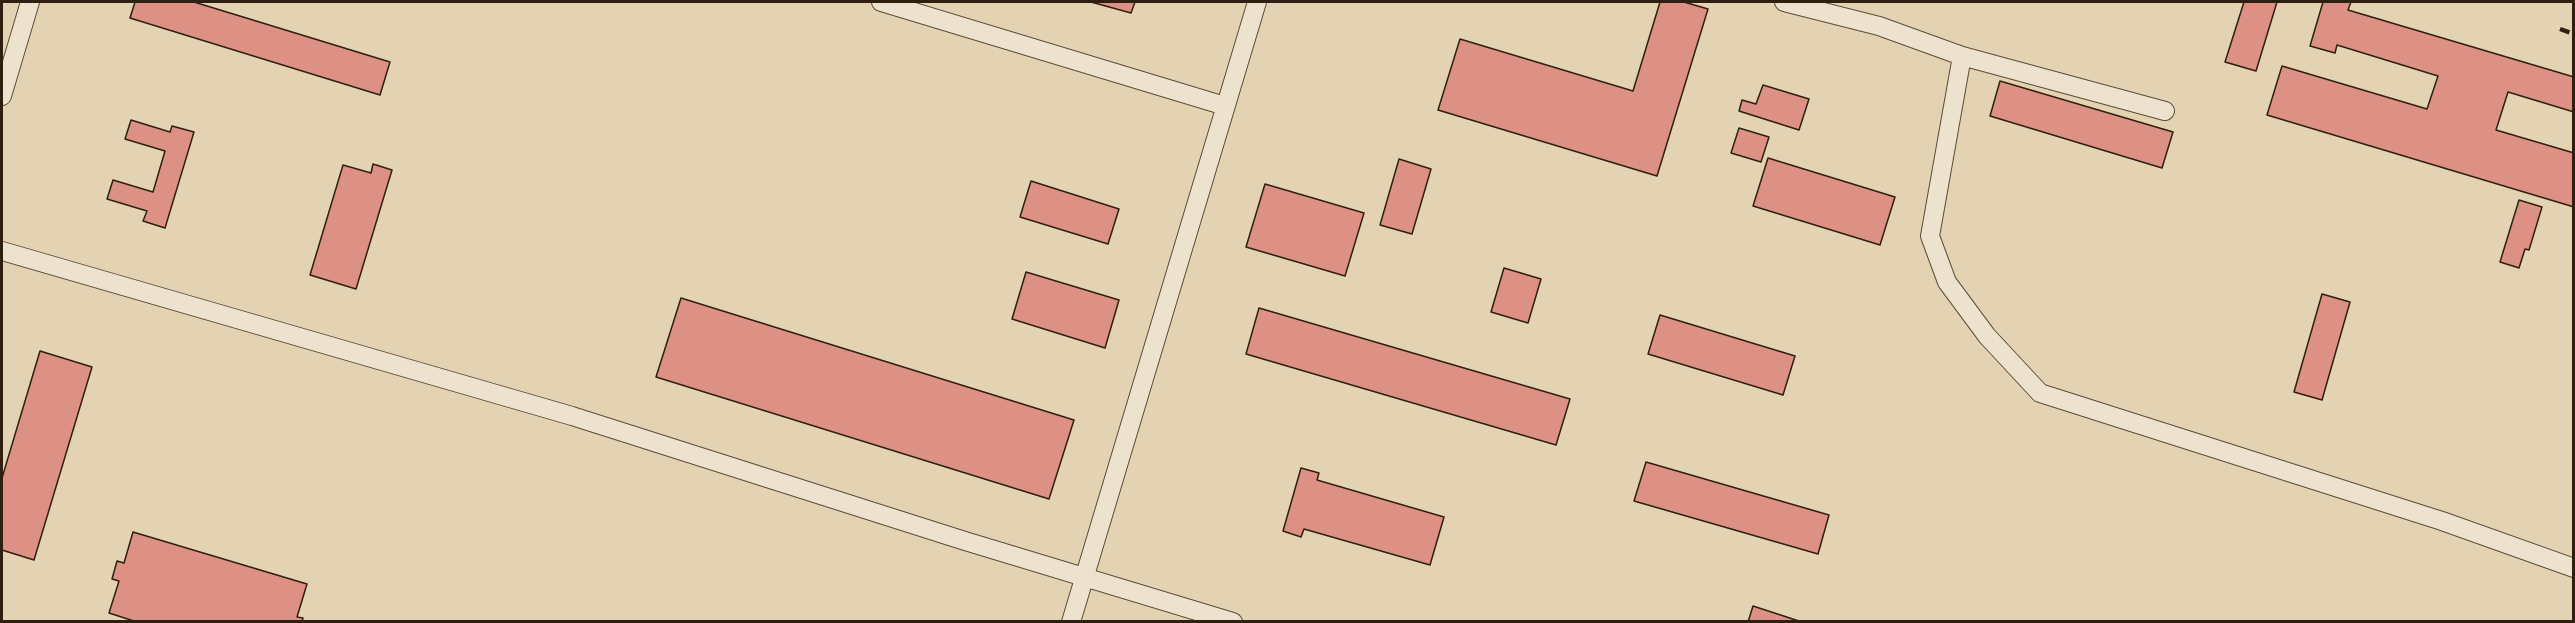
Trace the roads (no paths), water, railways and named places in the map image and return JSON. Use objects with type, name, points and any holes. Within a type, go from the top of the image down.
[{"type":"lane","points":[[2,96],[30,2]]},
{"type":"lane","points":[[881,2],[1225,106]]},
{"type":"lane","points":[[1071,621],[1257,2]]},
{"type":"lane","points":[[1784,2],[1879,26],[1962,56],[2165,111]]},
{"type":"lane","points":[[1962,56],[1930,236],[1947,282],[1987,336],[2040,393],[2442,521],[2574,568]]},
{"type":"lane","points":[[2,251],[572,416],[965,542],[1233,621]]},
{"type":"railway","points":[[2560,29],[2574,34]]}]
